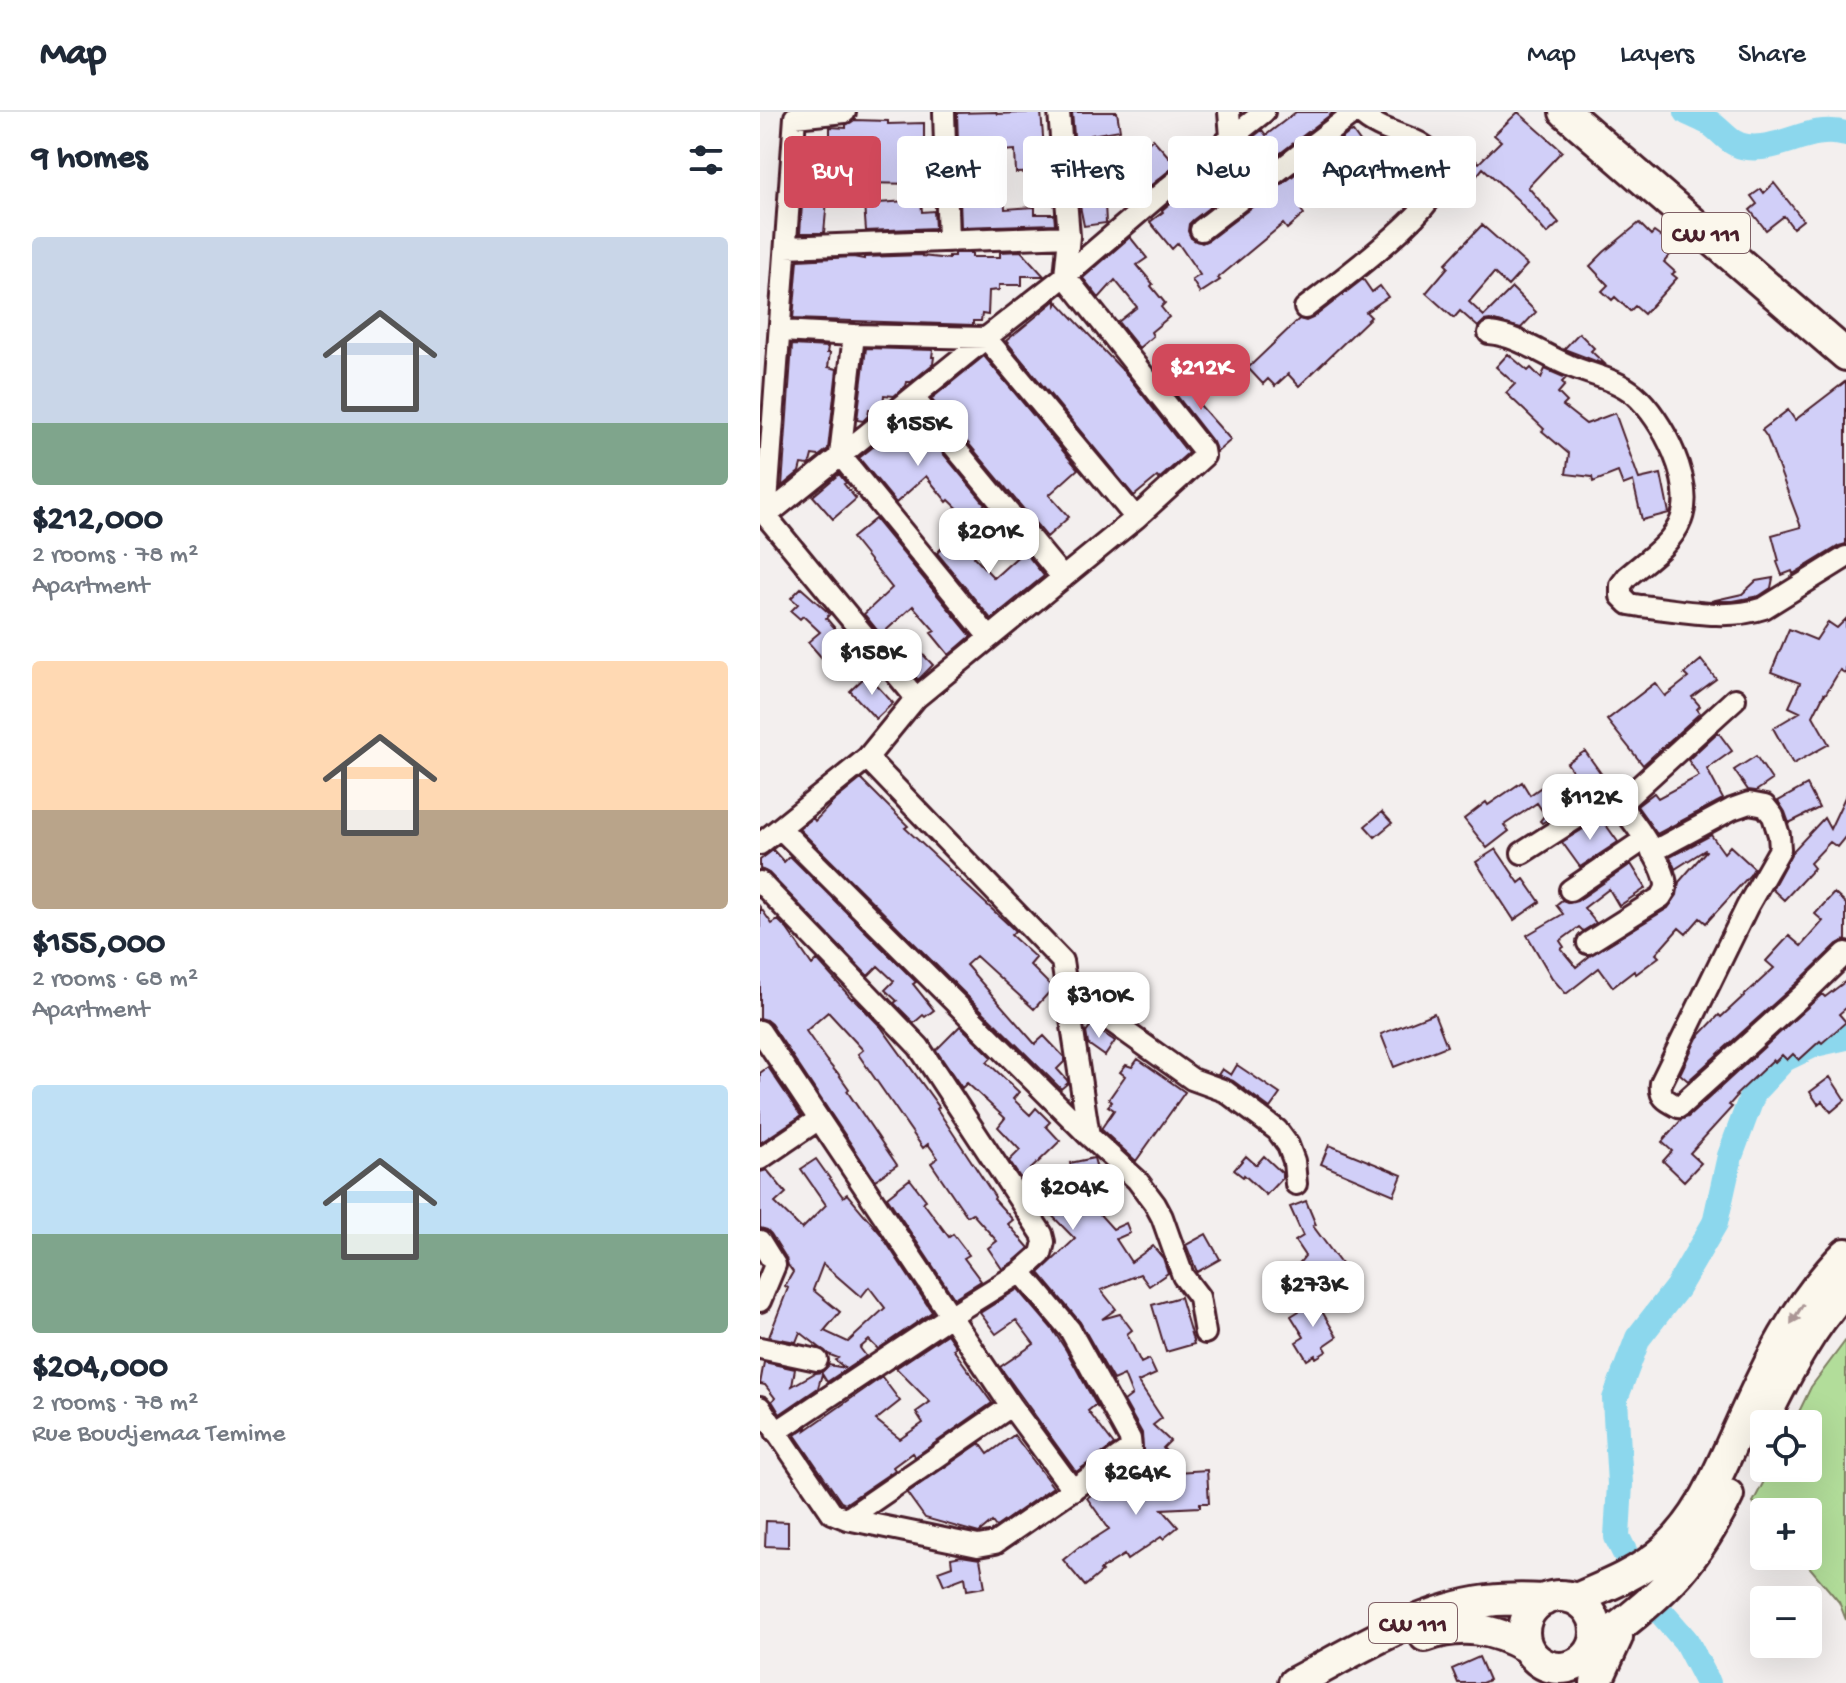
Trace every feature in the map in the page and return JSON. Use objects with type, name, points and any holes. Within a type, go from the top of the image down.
[{"type":"highway","name":"CW 111","points":[[1565,112],[1846,355]]},
{"type":"highway","name":"CW 111","points":[[1593,112],[1846,333]]},
{"type":"highway","points":[[1330,1683],[1426,1635],[1470,1628],[1499,1633],[1538,1669],[1587,1669],[1630,1619],[1664,1590],[1686,1529],[1707,1496],[1770,1360],[1802,1305],[1846,1254]]},
{"type":"highway","points":[[1576,1599],[1644,1566],[1673,1561],[1703,1543],[1790,1369],[1824,1315],[1846,1289]]},
{"type":"highway","points":[[1538,1669],[1524,1625],[1535,1606],[1560,1595],[1584,1604],[1595,1619],[1597,1628],[1587,1669]]},
{"type":"highway","name":"CW 111","points":[[1294,1683],[1418,1620],[1485,1601],[1544,1600]]},
{"type":"street","points":[[845,112],[795,117],[766,516],[916,698]]},
{"type":"street","points":[[944,112],[948,241]]},
{"type":"street","points":[[760,844],[867,758],[916,698],[1136,518],[1202,458],[1204,453],[1065,276],[1069,236],[1059,112]]},
{"type":"street","points":[[1229,112],[1231,136]]},
{"type":"street","points":[[1232,136],[1264,112]]},
{"type":"street","points":[[1201,230],[1357,112],[1380,127],[1427,148],[1436,159],[1442,176],[1431,199],[1360,265],[1305,308]]},
{"type":"street","points":[[766,516],[1065,276],[1168,188]]},
{"type":"street","points":[[786,247],[1069,236]]},
{"type":"street","points":[[781,331],[986,338],[1136,518]]},
{"type":"street","points":[[1489,333],[1513,337],[1568,366],[1618,384],[1635,395],[1670,444],[1680,472],[1685,501],[1681,520],[1673,535],[1621,585],[1621,596],[1629,604],[1731,615],[1751,612],[1764,608],[1846,557]]},
{"type":"street","points":[[854,335],[840,455],[989,637]]},
{"type":"street","points":[[913,397],[1063,578]]},
{"type":"street","points":[[1618,806],[1735,699]]},
{"type":"street","points":[[867,758],[1062,961],[1089,1136]]},
{"type":"street","points":[[1522,853],[1600,803],[1610,801],[1618,806],[1649,846],[1666,883],[1665,892],[1588,943]]},
{"type":"street","points":[[1570,890],[1649,846],[1732,809],[1749,803],[1765,806],[1773,816],[1780,849],[1747,907],[1661,1083],[1663,1099],[1679,1107],[1846,953]]},
{"type":"street","points":[[781,829],[1137,1180],[1162,1217],[1183,1276],[1199,1297],[1205,1333]]},
{"type":"street","points":[[760,882],[919,1047],[1042,1234],[1044,1242],[1038,1257],[1021,1272],[776,1432]]},
{"type":"street","points":[[1066,989],[1192,1079],[1225,1091],[1277,1130],[1288,1145],[1294,1161],[1296,1184]]},
{"type":"street","points":[[760,1031],[1011,1406],[1073,1490]]},
{"type":"street","points":[[760,1159],[819,1119]]},
{"type":"street","points":[[760,1241],[775,1265],[760,1301]]},
{"type":"street","points":[[760,1407],[832,1513],[847,1519],[978,1546],[995,1543],[1131,1449],[1130,1439],[1070,1330],[1021,1272]]},
{"type":"street","points":[[760,1348],[817,1360]]},
{"type":"street","points":[[847,1519],[1011,1406]]},
{"type":"green space","points":[[1846,1340],[1846,1620],[1839,1602],[1812,1570],[1822,1570],[1822,1498],[1755,1498],[1764,1482],[1822,1482],[1822,1410],[1800,1410],[1811,1387]]},
{"type":"building","points":[[1041,112],[1043,136],[1023,136],[1023,173],[1016,173],[1015,150],[1007,151],[1007,136],[958,136],[957,113]]},
{"type":"building","points":[[1072,112],[1117,112],[1120,130],[1074,136]]},
{"type":"building","points":[[1296,112],[1334,112],[1303,136],[1294,136],[1294,143],[1278,155],[1278,136],[1254,136],[1262,130],[1266,135]]},
{"type":"building","points":[[1518,112],[1562,151],[1528,187],[1559,223],[1547,234],[1518,200],[1483,168],[1476,177],[1476,161],[1479,163],[1501,141],[1494,135]]},
{"type":"building","points":[[854,120],[888,121],[888,124],[924,123],[924,136],[897,136],[897,184],[881,183],[881,136],[830,136],[830,127],[846,128]]},
{"type":"building","points":[[1153,139],[1168,156],[1168,171],[1152,184]]},
{"type":"building","points":[[1294,175],[1294,208],[1304,208],[1301,210],[1304,214],[1287,229],[1283,224],[1218,278],[1220,280],[1200,293],[1192,280],[1200,275],[1178,243],[1172,249],[1150,222],[1168,205],[1168,208],[1209,208],[1189,224],[1191,238],[1202,243],[1251,208],[1278,208],[1278,187]]},
{"type":"building","points":[[1774,183],[1803,220],[1793,228],[1784,216],[1766,230],[1750,210],[1757,204],[1751,196],[1761,189],[1764,193]]},
{"type":"building","points":[[897,202],[897,208],[934,211],[935,228],[866,231],[864,208],[881,208],[881,203]]},
{"type":"building","points":[[802,208],[826,208],[824,233],[800,233]]},
{"type":"building","points":[[960,208],[1035,208],[1035,214],[1054,214],[1055,224],[961,227]]},
{"type":"building","points":[[1080,208],[1105,208],[1106,223],[1084,226]]},
{"type":"building","points":[[1639,223],[1651,235],[1654,232],[1676,248],[1664,262],[1677,278],[1644,314],[1635,306],[1630,311],[1615,297],[1612,300],[1602,291],[1608,285],[1590,266]]},
{"type":"building","points":[[1482,225],[1527,265],[1508,286],[1494,273],[1469,302],[1484,316],[1512,288],[1536,312],[1521,328],[1490,320],[1478,327],[1460,311],[1454,318],[1426,293],[1448,267],[1445,264]]},
{"type":"building","points":[[1130,237],[1147,258],[1137,265],[1165,303],[1161,307],[1169,317],[1151,332],[1153,336],[1139,348],[1118,322],[1137,307],[1115,280],[1099,298],[1083,278]]},
{"type":"building","points":[[1021,251],[1044,276],[1022,276],[1022,285],[999,285],[999,290],[989,291],[988,315],[982,314],[981,321],[973,321],[973,325],[793,319],[798,260],[922,255],[949,259],[954,253],[972,253],[972,257],[1000,257],[1000,252]]},
{"type":"building","points":[[1363,279],[1372,292],[1380,286],[1388,297],[1366,312],[1371,317],[1299,386],[1288,374],[1275,386],[1268,379],[1263,384],[1248,368],[1299,319],[1306,321],[1313,318]]},
{"type":"building","points":[[1056,300],[1056,305],[1058,302],[1127,375],[1188,453],[1134,496],[1006,341]]},
{"type":"building","points":[[1579,333],[1594,348],[1591,351],[1606,365],[1564,349]]},
{"type":"building","points":[[792,345],[828,347],[828,367],[837,369],[828,449],[819,456],[812,455],[810,463],[801,464],[799,472],[782,486]]},
{"type":"building","points":[[866,348],[933,350],[934,357],[933,364],[907,382],[894,396],[884,395],[883,405],[877,410],[869,409],[863,421],[857,420]]},
{"type":"building","points":[[1508,354],[1541,378],[1545,369],[1566,378],[1562,382],[1565,385],[1558,393],[1567,402],[1563,406],[1586,424],[1615,413],[1639,479],[1661,474],[1669,513],[1642,520],[1633,481],[1623,485],[1618,472],[1593,482],[1592,477],[1566,474],[1569,454],[1506,393],[1515,384],[1496,367]]},
{"type":"building","points":[[984,356],[1078,469],[1049,495],[1069,517],[1047,537],[931,399]]},
{"type":"building","points":[[1190,377],[1208,396],[1199,404],[1231,440],[1217,452],[1213,442],[1174,392]]},
{"type":"building","points":[[1846,381],[1846,544],[1793,574],[1792,571],[1782,575],[1772,535],[1801,527],[1762,430],[1788,410],[1795,420]]},
{"type":"building","points":[[912,416],[985,504],[970,520],[949,500],[947,502],[926,476],[896,503],[859,458]]},
{"type":"building","points":[[839,474],[856,499],[833,519],[813,496]]},
{"type":"building","points":[[875,519],[971,636],[949,655],[931,633],[935,631],[913,606],[881,635],[864,614],[892,588],[852,538]]},
{"type":"building","points":[[956,532],[978,552],[974,557],[994,578],[1024,551],[1044,576],[991,619],[937,553]]},
{"type":"building","points":[[1773,578],[1771,588],[1759,596],[1711,601],[1742,594],[1756,581]]},
{"type":"building","points":[[801,588],[830,614],[826,618],[858,655],[836,674],[808,642],[820,632],[803,616],[800,619],[791,611],[798,604],[791,598]]},
{"type":"building","points":[[1846,619],[1846,674],[1840,670],[1813,716],[1829,744],[1793,764],[1773,728],[1800,712],[1789,707],[1800,683],[1771,672],[1789,629],[1816,640],[1828,622],[1837,628]]},
{"type":"building","points":[[907,638],[933,665],[918,680],[894,651]]},
{"type":"building","points":[[1701,660],[1716,679],[1692,697],[1700,706],[1697,709],[1700,713],[1643,765],[1607,720],[1655,683],[1665,696],[1688,678],[1684,674]]},
{"type":"building","points":[[867,675],[893,703],[876,719],[850,691]]},
{"type":"building","points":[[1718,732],[1732,751],[1707,769],[1723,799],[1657,834],[1637,806],[1654,793],[1658,798],[1699,776],[1688,760]]},
{"type":"building","points":[[1585,751],[1607,782],[1588,795],[1584,788],[1567,808],[1542,823],[1540,821],[1545,815],[1537,803],[1504,825],[1509,831],[1487,848],[1464,819],[1486,802],[1488,805],[1522,782],[1530,795],[1550,781],[1561,798],[1578,779],[1567,763]]},
{"type":"building","points":[[1756,756],[1772,780],[1756,791],[1748,790],[1734,770]]},
{"type":"building","points":[[861,779],[908,826],[905,828],[1015,931],[1011,935],[1036,958],[1030,965],[1053,988],[1034,1009],[976,956],[966,965],[1035,1044],[1044,1036],[1064,1057],[1064,1062],[1057,1069],[1068,1083],[1061,1089],[799,829],[813,818],[815,821]]},
{"type":"building","points":[[1807,785],[1819,808],[1789,823],[1778,801]]},
{"type":"building","points":[[1846,795],[1846,836],[1837,847],[1830,842],[1810,863],[1814,868],[1784,900],[1772,889],[1792,852],[1824,818],[1830,829]]},
{"type":"building","points":[[1382,812],[1392,823],[1375,837],[1365,826]]},
{"type":"building","points":[[1601,818],[1618,842],[1580,867],[1562,842]]},
{"type":"building","points":[[1711,835],[1724,853],[1730,846],[1754,868],[1750,875],[1706,923],[1700,918],[1686,934],[1679,928],[1656,954],[1659,957],[1636,974],[1634,971],[1613,987],[1599,968],[1566,994],[1552,978],[1527,935],[1563,914],[1556,905],[1562,900],[1570,903],[1577,901],[1631,864],[1646,888],[1619,906],[1609,889],[1584,908],[1596,923],[1583,931],[1579,927],[1560,941],[1564,947],[1561,949],[1576,967],[1668,908],[1677,895],[1679,882],[1706,851],[1675,869],[1670,857]]},
{"type":"building","points":[[1496,849],[1519,883],[1524,879],[1540,902],[1514,920],[1476,862]]},
{"type":"building","points":[[773,850],[784,862],[790,856],[916,982],[913,984],[934,1010],[914,1023],[885,990],[894,981],[878,966],[868,976],[769,873],[760,869],[760,860]]},
{"type":"building","points":[[1834,893],[1846,904],[1846,940],[1837,944],[1688,1081],[1680,1074],[1697,1038],[1774,968],[1766,961],[1789,936],[1801,946],[1823,921],[1815,914]]},
{"type":"building","points":[[760,907],[772,924],[778,920],[787,929],[812,965],[817,960],[881,1027],[939,1107],[937,1109],[994,1199],[1013,1220],[1008,1224],[1029,1248],[1013,1262],[1002,1269],[988,1248],[997,1241],[972,1213],[967,1216],[931,1163],[938,1158],[928,1144],[923,1148],[858,1054],[863,1050],[828,1012],[806,1031],[849,1089],[847,1091],[897,1165],[875,1180],[771,1024],[760,1018]]},
{"type":"building","points":[[1846,981],[1846,1008],[1839,1014],[1846,1022],[1799,1060],[1793,1054],[1787,1060],[1782,1055],[1775,1062],[1773,1060],[1736,1095],[1729,1105],[1732,1107],[1690,1153],[1701,1163],[1684,1181],[1663,1161],[1672,1151],[1662,1142],[1682,1119],[1688,1117],[1822,994],[1825,997]]},
{"type":"building","points":[[1434,1013],[1447,1046],[1394,1067],[1381,1034]]},
{"type":"building","points":[[1091,1025],[1115,1041],[1105,1056],[1088,1044],[1086,1032]]},
{"type":"building","points":[[960,1026],[992,1057],[987,1062],[1019,1092],[1013,1099],[1030,1115],[1036,1108],[1050,1122],[1046,1126],[1060,1141],[1028,1172],[1049,1168],[1078,1199],[1070,1163],[1094,1158],[1097,1169],[1104,1167],[1107,1170],[1115,1204],[1094,1208],[1113,1229],[1126,1223],[1130,1233],[1116,1239],[1131,1262],[1153,1246],[1163,1258],[1168,1273],[1149,1286],[1140,1274],[1101,1290],[1116,1309],[1102,1319],[1120,1314],[1132,1330],[1127,1334],[1141,1363],[1149,1359],[1156,1374],[1138,1382],[1162,1418],[1153,1425],[1170,1441],[1163,1448],[1168,1454],[1158,1465],[1143,1451],[1142,1433],[1124,1401],[1132,1395],[1124,1375],[1113,1380],[1080,1322],[1039,1273],[1075,1239],[1032,1195],[1009,1161],[1020,1150],[998,1127],[1005,1118],[967,1083],[962,1088],[936,1050]]},
{"type":"building","points":[[1138,1059],[1185,1092],[1136,1161],[1101,1129],[1114,1110],[1108,1106],[1112,1102],[1109,1099],[1125,1076],[1120,1072],[1126,1065],[1132,1067]]},
{"type":"building","points":[[1237,1065],[1280,1094],[1270,1108],[1233,1081],[1218,1075],[1222,1069],[1231,1075]]},
{"type":"building","points":[[768,1067],[801,1116],[760,1143],[760,1073]]},
{"type":"building","points":[[1830,1077],[1845,1100],[1831,1112],[1822,1101],[1818,1104],[1810,1092]]},
{"type":"building","points":[[1329,1145],[1402,1175],[1394,1195],[1321,1164]]},
{"type":"building","points":[[1246,1156],[1256,1165],[1264,1156],[1282,1173],[1282,1178],[1266,1195],[1234,1170]]},
{"type":"building","points":[[816,1159],[843,1197],[847,1194],[880,1233],[932,1312],[878,1349],[869,1340],[860,1348],[866,1356],[827,1382],[822,1374],[818,1388],[780,1414],[772,1401],[775,1398],[765,1385],[760,1384],[764,1362],[795,1369],[792,1386],[822,1372],[829,1365],[845,1368],[835,1360],[838,1358],[800,1332],[796,1342],[769,1337],[788,1288],[785,1286],[793,1272],[771,1234],[760,1228],[760,1172],[767,1170],[786,1193],[775,1203],[802,1229],[826,1205],[801,1169]],"holes":[[[823,1264],[861,1297],[869,1287],[885,1308],[848,1342],[824,1331],[840,1312],[813,1290]]]},
{"type":"building","points":[[910,1179],[949,1237],[953,1234],[969,1255],[964,1258],[981,1281],[954,1298],[887,1197]]},
{"type":"building","points":[[1306,1201],[1316,1225],[1313,1226],[1341,1264],[1319,1279],[1305,1297],[1285,1281],[1305,1256],[1295,1241],[1303,1236],[1290,1207]]},
{"type":"building","points":[[1206,1234],[1220,1259],[1197,1272],[1186,1245]]},
{"type":"building","points":[[1018,1289],[1066,1350],[1098,1408],[1095,1405],[1088,1411],[1114,1445],[1076,1472],[1000,1367],[1034,1344],[1016,1320],[996,1334],[980,1313]]},
{"type":"building","points":[[1313,1296],[1337,1337],[1324,1346],[1327,1351],[1307,1360],[1296,1342],[1304,1337],[1291,1316],[1299,1311],[1296,1306]]},
{"type":"building","points":[[1180,1297],[1194,1344],[1166,1352],[1152,1305]]},
{"type":"building","points":[[947,1334],[956,1347],[953,1349],[992,1403],[915,1457],[912,1453],[893,1467],[895,1470],[845,1504],[841,1502],[795,1435],[882,1377],[900,1401],[876,1420],[900,1439],[923,1423],[916,1412],[930,1402],[896,1368]]},
{"type":"building","points":[[1014,1435],[1053,1487],[996,1527],[992,1522],[979,1533],[925,1518],[907,1493],[980,1443],[988,1454]]},
{"type":"building","points":[[1129,1466],[1144,1486],[1160,1473],[1207,1470],[1209,1503],[1200,1503],[1200,1507],[1162,1509],[1178,1527],[1127,1560],[1124,1555],[1100,1570],[1102,1572],[1085,1586],[1063,1560],[1109,1529],[1087,1498]]},
{"type":"building","points":[[766,1521],[788,1522],[788,1547],[765,1546]]},
{"type":"building","points":[[951,1558],[980,1559],[985,1587],[967,1590],[965,1577],[944,1585],[938,1571],[952,1566]]},
{"type":"building","points":[[1479,1657],[1489,1680],[1458,1683],[1452,1669]]},
{"type":"waterway","points":[[1687,112],[1710,123],[1736,144],[1747,147],[1772,145],[1820,132],[1846,134]]},
{"type":"waterway","points":[[1708,1683],[1686,1641],[1646,1595],[1617,1537],[1620,1484],[1615,1399],[1638,1338],[1677,1288],[1715,1223],[1730,1156],[1754,1091],[1784,1059],[1815,1044],[1846,1037]]}]
